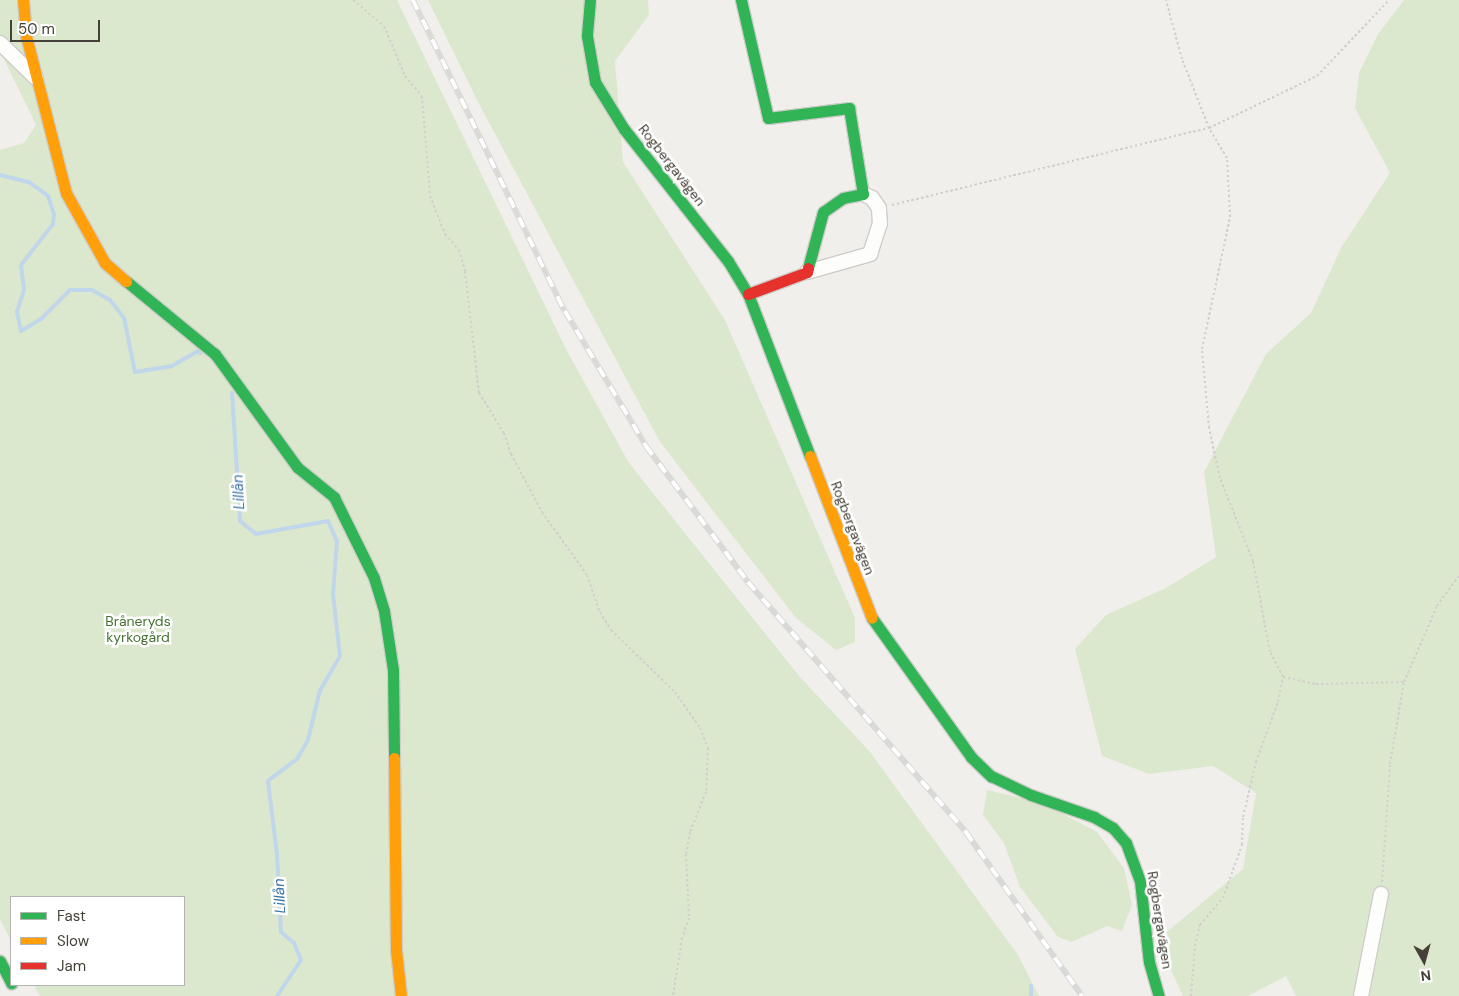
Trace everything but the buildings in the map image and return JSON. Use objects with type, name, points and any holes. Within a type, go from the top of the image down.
[{"type":"street","points":[[23,0],[26,36],[66,193],[85,232],[105,263],[216,354],[297,467],[334,497],[374,578],[384,611],[393,670],[396,950],[400,996]]},
{"type":"street","name":"Rogbergavägen","points":[[590,0],[587,36],[595,82],[624,129],[728,261],[748,294],[873,621],[971,757],[991,776],[1031,795],[1094,817],[1113,828],[1126,843],[1140,881],[1149,962],[1159,996]]},
{"type":"street","points":[[740,0],[768,118],[849,108],[863,194]]},
{"type":"street","points":[[0,44],[37,79]]},
{"type":"street","points":[[748,294],[807,272],[870,254],[880,224],[879,208],[872,198],[863,194],[843,198],[823,212],[807,272]]},
{"type":"street","points":[[1361,996],[1381,894]]},
{"type":"street","points":[[0,961],[10,980]]},
{"type":"path","points":[[353,0],[384,26],[405,76],[422,96],[430,196],[445,234],[459,250],[465,271],[478,393],[504,434],[512,454],[542,512],[587,575],[600,612],[610,630],[675,692],[700,728],[708,748],[706,792],[690,832],[686,854],[689,918],[682,938],[673,996]]},
{"type":"path","points":[[1166,0],[1182,59],[1210,128],[1228,158],[1230,217],[1202,349],[1208,428],[1220,478],[1253,560],[1270,652],[1283,677],[1278,702],[1256,762],[1243,817],[1242,845],[1223,898],[1200,925],[1195,946],[1191,996]]},
{"type":"path","points":[[879,208],[1210,128],[1317,76],[1389,0]]},
{"type":"path","points":[[1381,894],[1390,764],[1404,682],[1437,606],[1459,576]]},
{"type":"path","points":[[1283,677],[1316,684],[1404,682]]},
{"type":"green space","name":"Bråneryds kyrkogård","points":[[0,0],[397,0],[567,351],[629,463],[800,677],[870,752],[1018,955],[1039,996],[40,996],[35,986],[185,986],[185,896],[10,896],[10,939],[0,919],[0,150],[24,143],[36,125],[0,51]]},
{"type":"green space","points":[[428,0],[648,0],[649,15],[615,61],[623,162],[725,320],[855,618],[855,642],[836,650],[796,618],[660,442],[479,104]]},
{"type":"green space","points":[[1404,0],[1459,0],[1459,996],[1296,996],[1286,976],[1248,996],[1183,996],[1157,940],[1243,869],[1256,793],[1213,766],[1149,774],[1102,756],[1075,649],[1106,615],[1166,588],[1216,557],[1204,472],[1266,354],[1311,313],[1341,248],[1390,173],[1355,108],[1359,73],[1378,34]]},
{"type":"green space","points":[[987,790],[1021,798],[1061,813],[1097,832],[1124,868],[1132,905],[1122,931],[1107,926],[1072,942],[1058,937],[1020,887],[1004,843],[983,815]]},
{"type":"waterway","name":"Lillån","points":[[0,175],[29,182],[48,196],[54,214],[53,224],[21,265],[24,290],[17,312],[21,331],[41,319],[70,290],[92,290],[110,300],[124,318],[135,372],[172,366],[198,351],[200,353]]},
{"type":"waterway","name":"Lillån","points":[[232,393],[240,521],[256,534],[328,521],[337,541],[333,594],[340,656],[320,690],[308,740],[297,759],[268,781],[277,854],[281,932],[294,943],[301,960],[277,996]]},
{"type":"waterway","points":[[1031,986],[1031,996]]},
{"type":"railway","points":[[413,0],[565,311],[646,446],[748,582],[966,832],[1082,996]]},
{"type":"traffic: fast","points":[[590,0],[587,36],[595,82],[624,129],[728,261],[748,294],[810,456]]},
{"type":"traffic: fast","points":[[741,0],[768,118],[849,108],[863,194],[843,198],[823,212],[808,268]]},
{"type":"traffic: fast","points":[[126,281],[215,354],[297,467],[334,497],[374,578],[384,611],[393,670],[394,758]]},
{"type":"traffic: fast","points":[[872,618],[971,757],[991,776],[1031,795],[1094,817],[1113,828],[1126,843],[1140,881],[1149,962],[1159,996]]},
{"type":"traffic: fast","points":[[0,961],[10,981]]},
{"type":"traffic: slow","points":[[23,0],[26,36],[66,193],[105,263],[126,281]]},
{"type":"traffic: slow","points":[[810,456],[872,618]]},
{"type":"traffic: slow","points":[[394,758],[396,950],[401,996]]},
{"type":"traffic: jam","points":[[748,294],[807,272],[808,268]]}]
